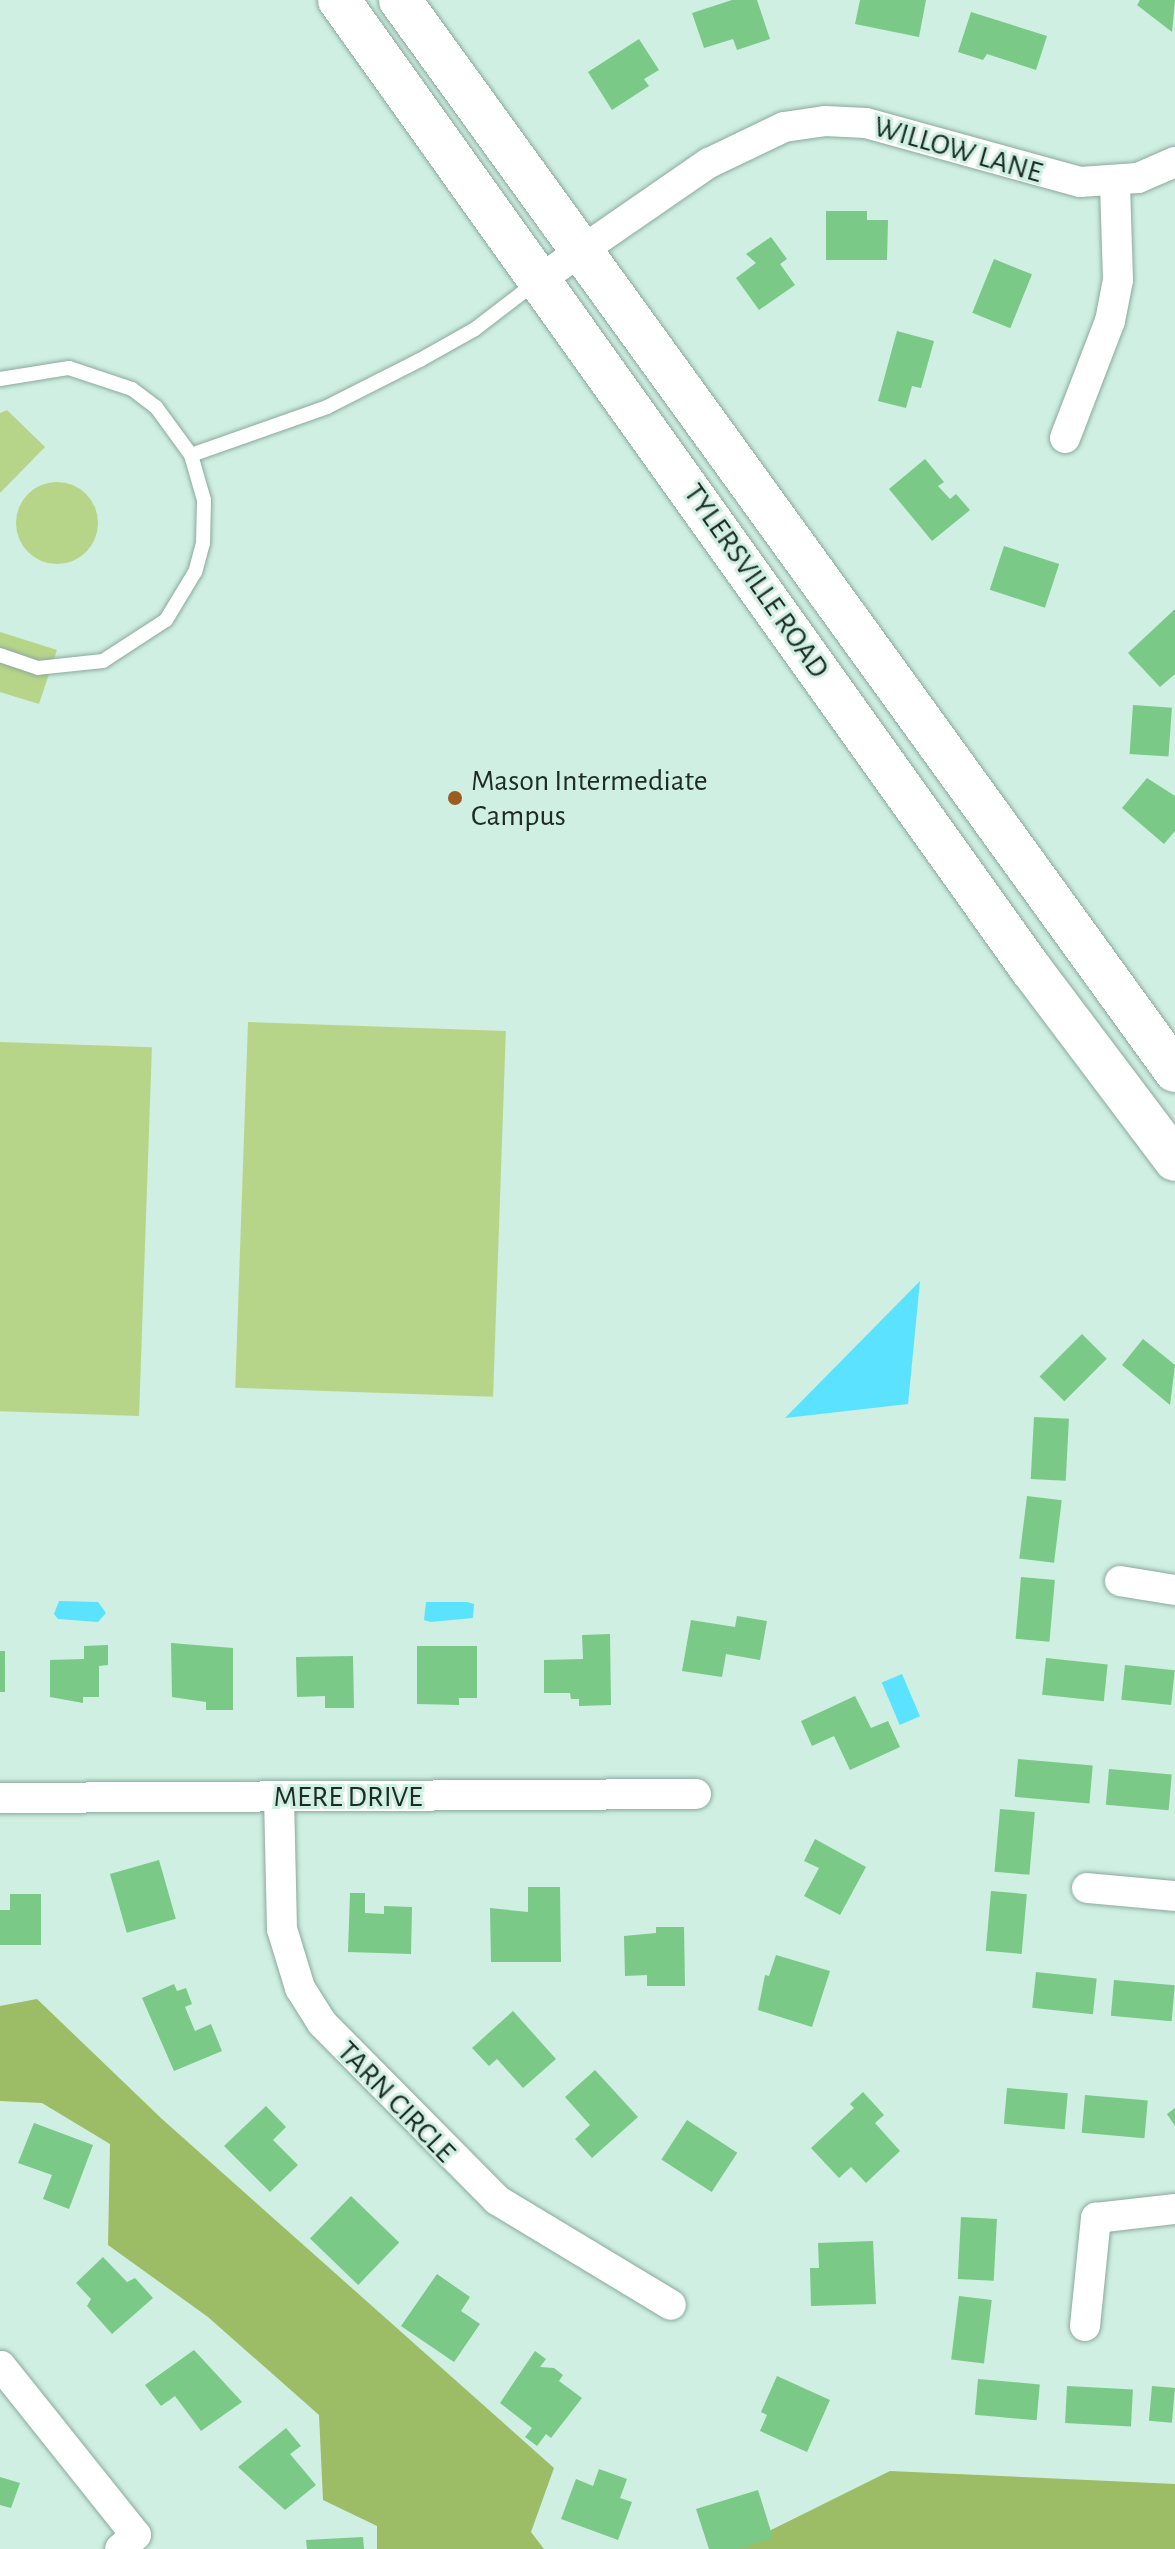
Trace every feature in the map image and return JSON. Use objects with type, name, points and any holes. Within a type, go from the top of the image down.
[{"type":"main road","name":"TYLERSVILLE ROAD","points":[[339,0],[542,278],[1031,969],[1175,1160]]},
{"type":"main road","name":"TYLERSVILLE ROAD","points":[[400,0],[585,249],[1175,1071]]},
{"type":"street","name":"WILLOW LANE","points":[[542,278],[745,142],[784,127],[825,121],[906,132],[1041,175],[1115,182],[1175,162]]},
{"type":"street","points":[[1065,438],[1110,321],[1118,280],[1115,182]]},
{"type":"street","points":[[1120,1581],[1175,1590]]},
{"type":"street","name":"MERE DRIVE","points":[[0,1798],[696,1794]]},
{"type":"street","name":"TARN CIRCLE","points":[[279,1797],[282,1929],[300,1988],[322,2023],[497,2200],[671,2305]]},
{"type":"street","points":[[1087,1888],[1175,1896]]},
{"type":"street","points":[[1085,2326],[1096,2218],[1175,2209]]},
{"type":"street","points":[[1,2366],[136,2535],[120,2549]]},
{"type":"lane","points":[[191,455],[327,407],[475,329],[542,278]]},
{"type":"lane","points":[[0,379],[69,368],[132,389],[156,407],[191,455],[204,500],[203,543],[195,572],[166,620],[103,661],[38,668],[0,655]]},
{"type":"green space","points":[[7,410],[45,447],[0,493],[0,413]]},
{"type":"green space","points":[[57,482],[73,485],[86,494],[95,507],[98,523],[95,539],[86,552],[73,561],[57,564],[41,561],[28,552],[19,539],[16,523],[19,507],[28,494],[41,485]]},
{"type":"green space","points":[[0,632],[57,650],[39,704],[0,692]]},
{"type":"green space","points":[[248,1022],[506,1031],[493,1397],[235,1388]]},
{"type":"green space","points":[[0,1042],[152,1047],[139,1416],[0,1411]]},
{"type":"green space","points":[[37,1999],[162,2119],[554,2468],[531,2532],[544,2549],[377,2549],[377,2526],[323,2500],[319,2415],[208,2317],[108,2245],[110,2144],[42,2103],[0,2101],[0,2006]]},
{"type":"green space","points":[[890,2471],[1175,2484],[1175,2549],[733,2549]]},
{"type":"water","points":[[920,1281],[908,1404],[785,1418]]},
{"type":"water","points":[[59,1601],[98,1602],[106,1613],[98,1622],[58,1619],[54,1614]]},
{"type":"water","points":[[426,1602],[474,1604],[473,1618],[424,1620]]},
{"type":"water","points":[[902,1674],[920,1716],[900,1725],[882,1683]]},
{"type":"building","points":[[732,0],[757,0],[770,39],[737,50],[733,39],[704,48],[692,13]]},
{"type":"building","points":[[860,0],[926,0],[919,37],[855,24]]},
{"type":"building","points":[[1140,0],[1175,0],[1172,32],[1137,5]]},
{"type":"building","points":[[971,12],[1047,36],[1036,70],[987,54],[983,60],[958,52]]},
{"type":"building","points":[[639,39],[659,70],[644,79],[649,86],[612,110],[588,72]]},
{"type":"building","points":[[826,211],[867,211],[867,220],[888,220],[887,260],[826,260]]},
{"type":"building","points":[[771,237],[787,259],[780,264],[795,285],[759,310],[736,278],[756,263],[746,254]]},
{"type":"building","points":[[994,259],[1032,274],[1010,328],[972,313]]},
{"type":"building","points":[[897,331],[934,341],[921,388],[912,386],[906,408],[878,401]]},
{"type":"building","points":[[925,459],[944,482],[938,486],[950,499],[956,494],[970,510],[932,541],[889,489]]},
{"type":"building","points":[[1004,546],[1059,564],[1045,608],[990,590]]},
{"type":"building","points":[[1175,609],[1175,674],[1160,687],[1128,653]]},
{"type":"building","points":[[1133,705],[1172,708],[1168,757],[1130,754]]},
{"type":"building","points":[[1147,778],[1175,796],[1175,831],[1164,844],[1122,808]]},
{"type":"building","points":[[1082,1334],[1107,1359],[1064,1401],[1040,1376]]},
{"type":"building","points":[[1143,1339],[1175,1365],[1170,1405],[1122,1365]]},
{"type":"building","points":[[1034,1417],[1069,1419],[1066,1481],[1031,1479]]},
{"type":"building","points":[[1027,1496],[1062,1500],[1054,1563],[1019,1559]]},
{"type":"building","points":[[1021,1577],[1055,1580],[1049,1642],[1016,1639]]},
{"type":"building","points":[[737,1616],[767,1621],[760,1660],[726,1654],[722,1677],[682,1671],[691,1620],[735,1627]]},
{"type":"building","points":[[610,1634],[611,1705],[579,1706],[579,1699],[571,1699],[570,1693],[544,1693],[544,1660],[583,1659],[582,1635]]},
{"type":"building","points":[[171,1643],[233,1648],[233,1710],[206,1710],[206,1702],[172,1697]]},
{"type":"building","points":[[108,1645],[108,1665],[99,1666],[99,1697],[83,1697],[83,1703],[50,1697],[50,1660],[84,1659],[84,1646]]},
{"type":"building","points":[[417,1646],[477,1646],[477,1698],[459,1698],[459,1705],[417,1704]]},
{"type":"building","points":[[0,1651],[5,1651],[5,1692],[0,1692]]},
{"type":"building","points":[[353,1656],[354,1708],[325,1708],[325,1696],[297,1697],[296,1657]]},
{"type":"building","points":[[1046,1658],[1108,1664],[1104,1701],[1042,1695]]},
{"type":"building","points":[[1125,1665],[1175,1670],[1171,1705],[1121,1700]]},
{"type":"building","points":[[855,1696],[871,1728],[888,1721],[900,1747],[850,1770],[834,1736],[812,1746],[801,1721]]},
{"type":"building","points":[[1018,1759],[1093,1766],[1089,1803],[1015,1797]]},
{"type":"building","points":[[1109,1769],[1172,1774],[1169,1810],[1106,1805]]},
{"type":"building","points":[[1000,1809],[1035,1812],[1029,1875],[995,1872]]},
{"type":"building","points":[[815,1839],[866,1867],[840,1915],[804,1896],[819,1868],[804,1861]]},
{"type":"building","points":[[159,1860],[176,1919],[127,1933],[110,1874]]},
{"type":"building","points":[[528,1887],[560,1887],[561,1962],[491,1962],[490,1908],[528,1912]]},
{"type":"building","points":[[991,1891],[1027,1894],[1022,1954],[986,1951]]},
{"type":"building","points":[[350,1893],[365,1893],[365,1913],[384,1914],[384,1906],[412,1907],[411,1954],[348,1952]]},
{"type":"building","points":[[10,1894],[41,1894],[41,1945],[0,1945],[0,1910],[10,1910]]},
{"type":"building","points":[[656,1927],[684,1927],[685,1986],[647,1986],[647,1975],[625,1976],[624,1936],[656,1933]]},
{"type":"building","points":[[776,1955],[830,1971],[812,2027],[758,2010],[765,1975],[769,1976]]},
{"type":"building","points":[[1036,1972],[1097,1978],[1093,2014],[1032,2008]]},
{"type":"building","points":[[1114,1980],[1175,1985],[1172,2021],[1111,2016]]},
{"type":"building","points":[[174,1984],[177,1991],[186,1988],[192,2004],[185,2007],[195,2031],[211,2024],[222,2051],[174,2071],[142,1998]]},
{"type":"building","points":[[513,2011],[556,2059],[523,2088],[497,2059],[489,2066],[472,2048]]},
{"type":"building","points":[[595,2070],[638,2117],[592,2158],[575,2139],[590,2125],[565,2097]]},
{"type":"building","points":[[1007,2088],[1068,2093],[1065,2129],[1004,2124]]},
{"type":"building","points":[[863,2092],[884,2115],[875,2123],[900,2151],[866,2183],[851,2167],[839,2178],[811,2148],[854,2108],[850,2104]]},
{"type":"building","points":[[1085,2095],[1148,2100],[1144,2138],[1082,2133]]},
{"type":"building","points":[[266,2106],[286,2127],[273,2140],[298,2165],[270,2192],[224,2146]]},
{"type":"building","points":[[1175,2108],[1175,2126],[1167,2114]]},
{"type":"building","points":[[687,2120],[737,2153],[712,2192],[661,2159]]},
{"type":"building","points":[[34,2123],[93,2145],[69,2209],[43,2199],[52,2175],[18,2163]]},
{"type":"building","points":[[351,2196],[399,2243],[358,2285],[310,2238]]},
{"type":"building","points":[[961,2217],[997,2219],[994,2281],[958,2279]]},
{"type":"building","points":[[873,2241],[876,2304],[811,2306],[810,2268],[819,2268],[818,2243]]},
{"type":"building","points":[[103,2257],[127,2282],[135,2278],[153,2298],[112,2334],[87,2306],[91,2299],[76,2283]]},
{"type":"building","points":[[437,2274],[470,2297],[461,2311],[480,2324],[454,2362],[401,2326]]},
{"type":"building","points":[[959,2296],[992,2300],[984,2364],[951,2360]]},
{"type":"building","points":[[194,2350],[242,2402],[201,2431],[175,2396],[161,2406],[145,2385]]},
{"type":"building","points":[[535,2351],[546,2359],[540,2367],[554,2368],[563,2375],[559,2381],[582,2398],[551,2438],[546,2434],[537,2446],[525,2437],[532,2428],[500,2403]]},
{"type":"building","points":[[777,2376],[830,2400],[807,2452],[760,2431],[767,2415],[761,2412]]},
{"type":"building","points":[[978,2379],[1040,2384],[1037,2420],[975,2415]]},
{"type":"building","points":[[1067,2386],[1133,2389],[1131,2426],[1065,2423]]},
{"type":"building","points":[[1152,2386],[1175,2388],[1172,2423],[1149,2421]]},
{"type":"building","points":[[286,2428],[301,2446],[290,2454],[316,2485],[285,2510],[238,2467]]},
{"type":"building","points":[[599,2469],[627,2479],[620,2498],[632,2502],[618,2540],[561,2519],[576,2479],[593,2486]]},
{"type":"building","points":[[0,2477],[20,2483],[11,2508],[0,2505]]},
{"type":"building","points":[[758,2490],[773,2538],[738,2549],[709,2549],[696,2509]]},
{"type":"building","points":[[363,2537],[364,2549],[307,2549],[306,2540]]},
{"type":"place","name":"Mason Intermediate Campus","points":[[455,798]]}]
